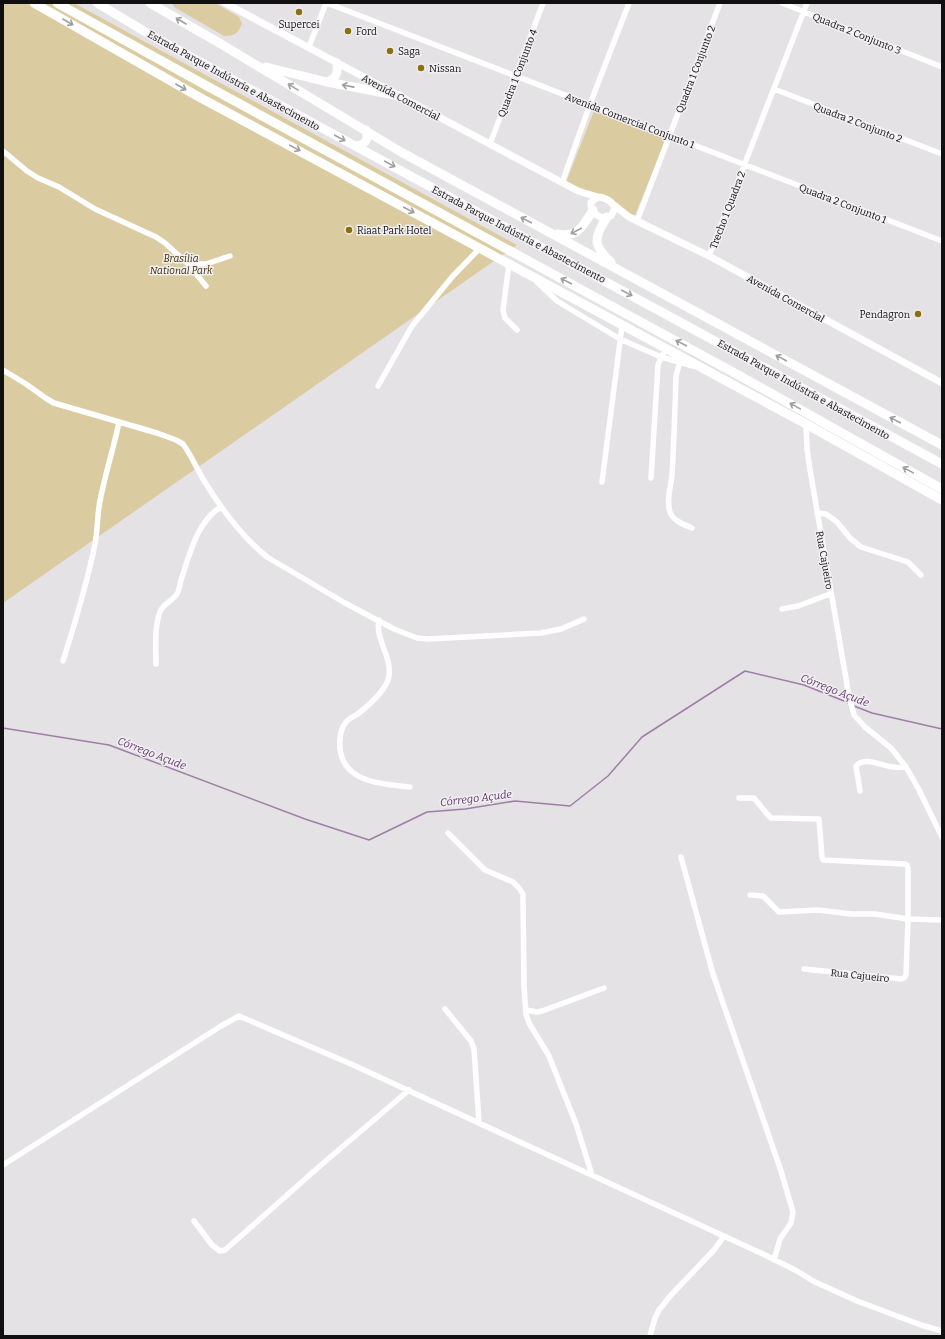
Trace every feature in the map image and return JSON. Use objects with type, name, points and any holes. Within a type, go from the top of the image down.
[{"type":"main road","points":[[34,3],[199,97],[668,350],[680,360],[702,368],[806,424],[942,500]]},
{"type":"main road","points":[[58,3],[207,86],[749,380],[942,489]]},
{"type":"main road","name":"Estrada Parque Indústria e Abastecimento","points":[[97,3],[154,37],[942,464]]},
{"type":"main road","name":"Estrada Parque Indústria e Abastecimento","points":[[150,3],[366,130],[400,152],[942,445]]},
{"type":"main road","points":[[163,3],[163,6],[168,13]]},
{"type":"main road","points":[[327,82],[335,77],[338,72],[337,63]]},
{"type":"main road","points":[[256,65],[327,82],[400,96]]},
{"type":"main road","points":[[356,146],[366,142],[366,130]]},
{"type":"main road","points":[[549,232],[566,236],[578,231],[584,225],[592,208]]},
{"type":"main road","points":[[609,217],[600,228],[596,238],[596,246],[603,255],[622,272]]},
{"type":"street","name":"Avenida Comercial","points":[[225,3],[562,183],[578,191],[598,197]]},
{"type":"street","points":[[309,48],[326,3]]},
{"type":"street","name":"Avenida Comercial Conjunto 1","points":[[326,3],[745,164]]},
{"type":"street","name":"Quadra 1 Conjunto 4","points":[[490,144],[543,3]]},
{"type":"street","points":[[562,183],[590,104],[629,3]]},
{"type":"street","name":"Quadra 1 Conjunto 2","points":[[637,221],[720,3]]},
{"type":"street","points":[[782,3],[804,12],[807,3]]},
{"type":"street","name":"Quadra 2 Conjunto 3","points":[[745,164],[804,12],[942,67]]},
{"type":"street","name":"Quadra 2 Conjunto 2","points":[[774,89],[942,154]]},
{"type":"street","points":[[3,151],[38,178],[59,187],[95,209],[156,237],[188,264],[206,286]]},
{"type":"street","name":"Quadra 2 Conjunto 1","points":[[745,164],[942,241]]},
{"type":"street","name":"Trecho 1 Quadra 2","points":[[709,256],[745,164]]},
{"type":"street","name":"Avenida Comercial","points":[[578,191],[592,208]]},
{"type":"street","points":[[598,197],[607,199],[614,205],[615,208],[609,217],[604,218],[596,215],[592,208],[591,202],[598,197]]},
{"type":"street","name":"Avenida Comercial","points":[[614,205],[629,217],[709,256],[942,383]]},
{"type":"street","name":"Avenida Comercial","points":[[609,217],[629,217]]},
{"type":"street","points":[[378,386],[412,326],[452,276],[480,248]]},
{"type":"street","points":[[188,264],[206,264],[230,256]]},
{"type":"street","points":[[509,264],[503,310],[505,318],[517,330]]},
{"type":"street","points":[[531,276],[557,301],[620,339],[661,356],[680,360],[676,376],[672,475],[669,502],[670,512],[674,518],[692,528]]},
{"type":"street","points":[[602,482],[622,326]]},
{"type":"street","points":[[651,478],[658,364],[661,356],[668,350]]},
{"type":"street","points":[[3,370],[54,403],[157,433],[183,444],[221,507],[243,535],[267,557],[345,603],[408,635],[427,639],[541,633],[562,629],[584,618]]},
{"type":"street","points":[[62,661],[91,562],[95,542],[96,519],[100,497],[114,448],[119,422]]},
{"type":"street","name":"Rua Cajueiro","points":[[806,424],[808,459],[830,594],[849,696],[854,715],[865,727],[891,748],[906,767]]},
{"type":"street","points":[[156,664],[156,632],[162,608],[177,593],[189,557],[208,517],[221,507]]},
{"type":"street","points":[[817,513],[826,514],[837,522],[850,538],[861,547],[908,562],[921,575]]},
{"type":"street","points":[[782,609],[798,606],[830,594]]},
{"type":"street","points":[[379,620],[377,627],[379,637],[389,662],[389,677],[379,695],[367,707],[348,720],[341,729],[340,750],[347,768],[368,781],[410,787]]},
{"type":"street","points":[[860,791],[856,771],[856,766],[858,764],[867,762],[894,768],[906,767],[942,837]]},
{"type":"street","name":"Rua Cajueiro","points":[[739,798],[754,798],[771,818],[819,819],[822,857],[824,860],[905,864],[907,866],[908,919],[906,975],[904,978],[901,979],[804,969]]},
{"type":"street","points":[[448,833],[485,870],[513,882],[523,894],[526,1010],[529,1022],[550,1056],[576,1124],[592,1175]]},
{"type":"street","points":[[681,857],[713,974],[781,1171],[793,1212],[791,1223],[780,1239],[774,1260]]},
{"type":"street","points":[[750,894],[763,896],[780,912],[818,910],[851,914],[875,914],[908,919],[942,920]]},
{"type":"street","points":[[526,1010],[536,1012],[542,1011],[604,988]]},
{"type":"street","points":[[445,1009],[471,1041],[474,1049],[479,1123]]},
{"type":"street","points":[[3,1165],[239,1016],[409,1090],[724,1236],[797,1271],[813,1281],[857,1301],[920,1325],[942,1331]]},
{"type":"street","points":[[194,1221],[212,1245],[220,1251],[225,1250],[409,1090]]},
{"type":"street","points":[[650,1336],[659,1310],[671,1295],[714,1250],[724,1236]]},
{"type":"green space","name":"Brasília National Park","points":[[3,3],[74,3],[517,245],[3,603]]},
{"type":"green space","points":[[172,3],[215,3],[239,17],[242,24],[236,33],[224,36],[174,7]]},
{"type":"green space","points":[[594,111],[666,139],[635,215],[629,214],[597,195],[566,182]]},
{"type":"waterway","name":"Córrego Açude","points":[[3,728],[109,745],[305,819],[369,840],[427,812],[465,809],[515,801],[570,806],[608,776],[642,737],[745,671],[804,685],[849,703]]},
{"type":"waterway","name":"Córrego Açude","points":[[854,706],[872,713],[942,729]]},
{"type":"place","name":"Supercei","points":[[299,12]]},
{"type":"place","name":"Ford","points":[[348,31]]},
{"type":"place","name":"Saga","points":[[390,51]]},
{"type":"place","name":"Nissan","points":[[421,68]]},
{"type":"place","name":"Riaat Park Hotel","points":[[349,230]]},
{"type":"place","name":"Pendagron","points":[[918,314]]}]
